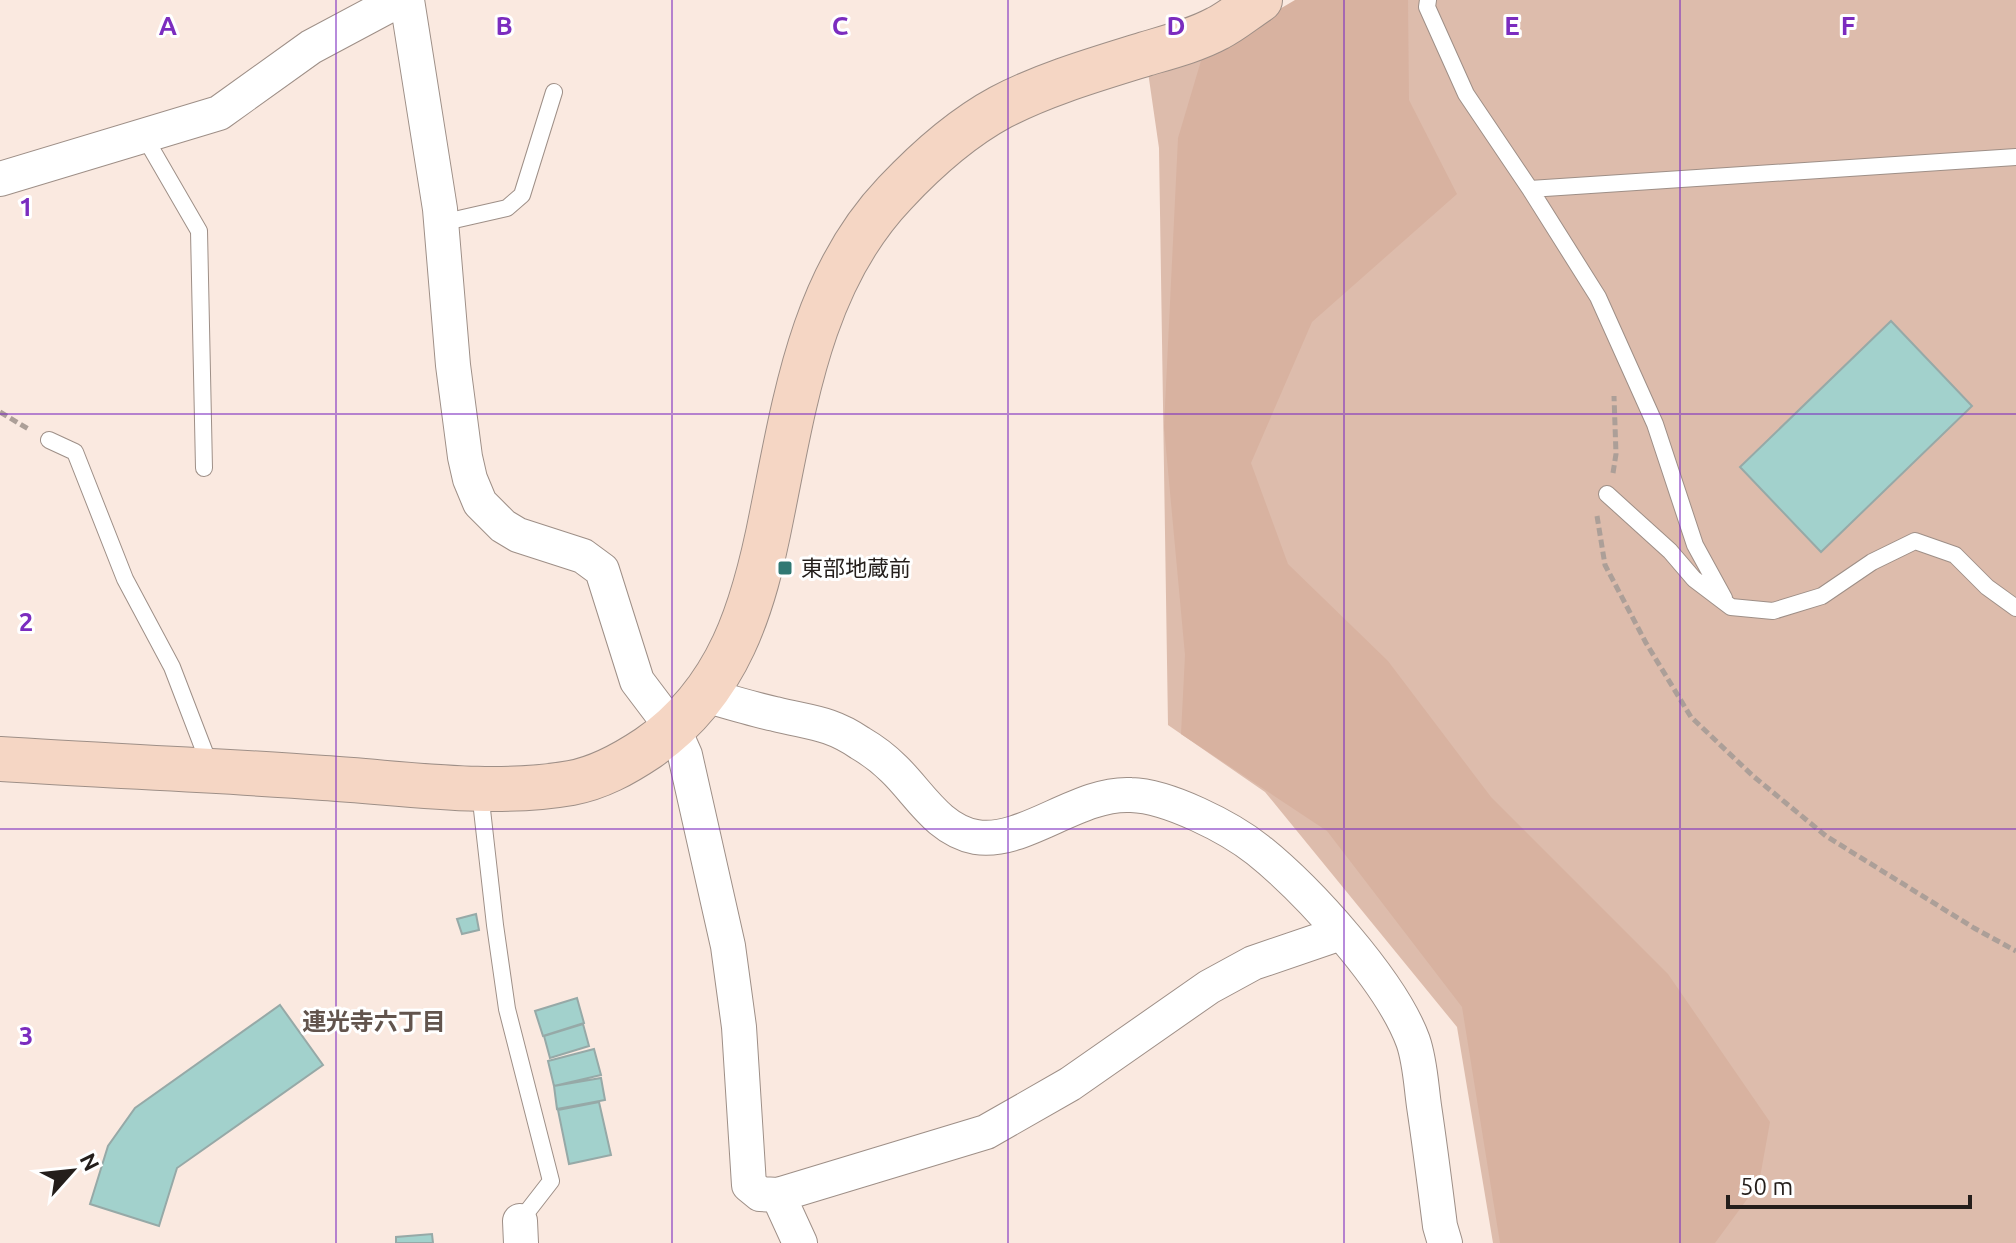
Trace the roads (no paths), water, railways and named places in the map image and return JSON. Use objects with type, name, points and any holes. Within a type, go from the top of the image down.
[{"type":"main road","points":[[0,759],[480,788],[573,783],[628,762],[674,730],[705,695],[741,629],[765,552],[794,401],[816,324],[836,277],[857,239],[895,193],[974,123],[1006,105],[1217,29],[1260,0]]},
{"type":"street","points":[[0,179],[219,113],[311,47],[399,0]]},
{"type":"street","points":[[407,0],[441,223],[453,365],[465,457],[480,503],[503,526],[518,535],[583,556],[602,570],[637,681],[674,730],[685,755],[728,946],[739,1027],[749,1185],[760,1194],[778,1195],[986,1132],[1052,1096],[1209,987],[1253,963],[1341,933]]},
{"type":"street","points":[[705,695],[778,715],[821,722],[860,742],[893,768],[927,807],[952,828],[974,837],[995,838],[1106,796],[1146,796],[1205,818],[1255,848],[1292,880],[1341,933],[1387,991],[1412,1040],[1419,1062],[1440,1226],[1445,1243]]},
{"type":"street","points":[[778,1195],[800,1243]]},
{"type":"lane","points":[[1428,0],[1427,7],[1466,94],[1598,297],[1655,424],[1695,545],[1727,603]]},
{"type":"lane","points":[[441,223],[507,208],[522,195],[554,92]]},
{"type":"lane","points":[[144,136],[199,231],[204,468]]},
{"type":"lane","points":[[1530,189],[2016,157]]},
{"type":"lane","points":[[49,440],[75,452],[125,579],[172,667],[211,770]]},
{"type":"lane","points":[[1607,494],[1670,551],[1694,579],[1731,607],[1773,611],[1822,596],[1872,562],[1915,541],[1955,555],[1987,587],[2016,608]]},
{"type":"lane","points":[[480,788],[507,1009],[551,1181],[521,1232]]},
{"type":"place","name":"東部地蔵前","points":[[785,568]]},
{"type":"district","name":"連光寺六丁目","points":[[374,1022]]}]
